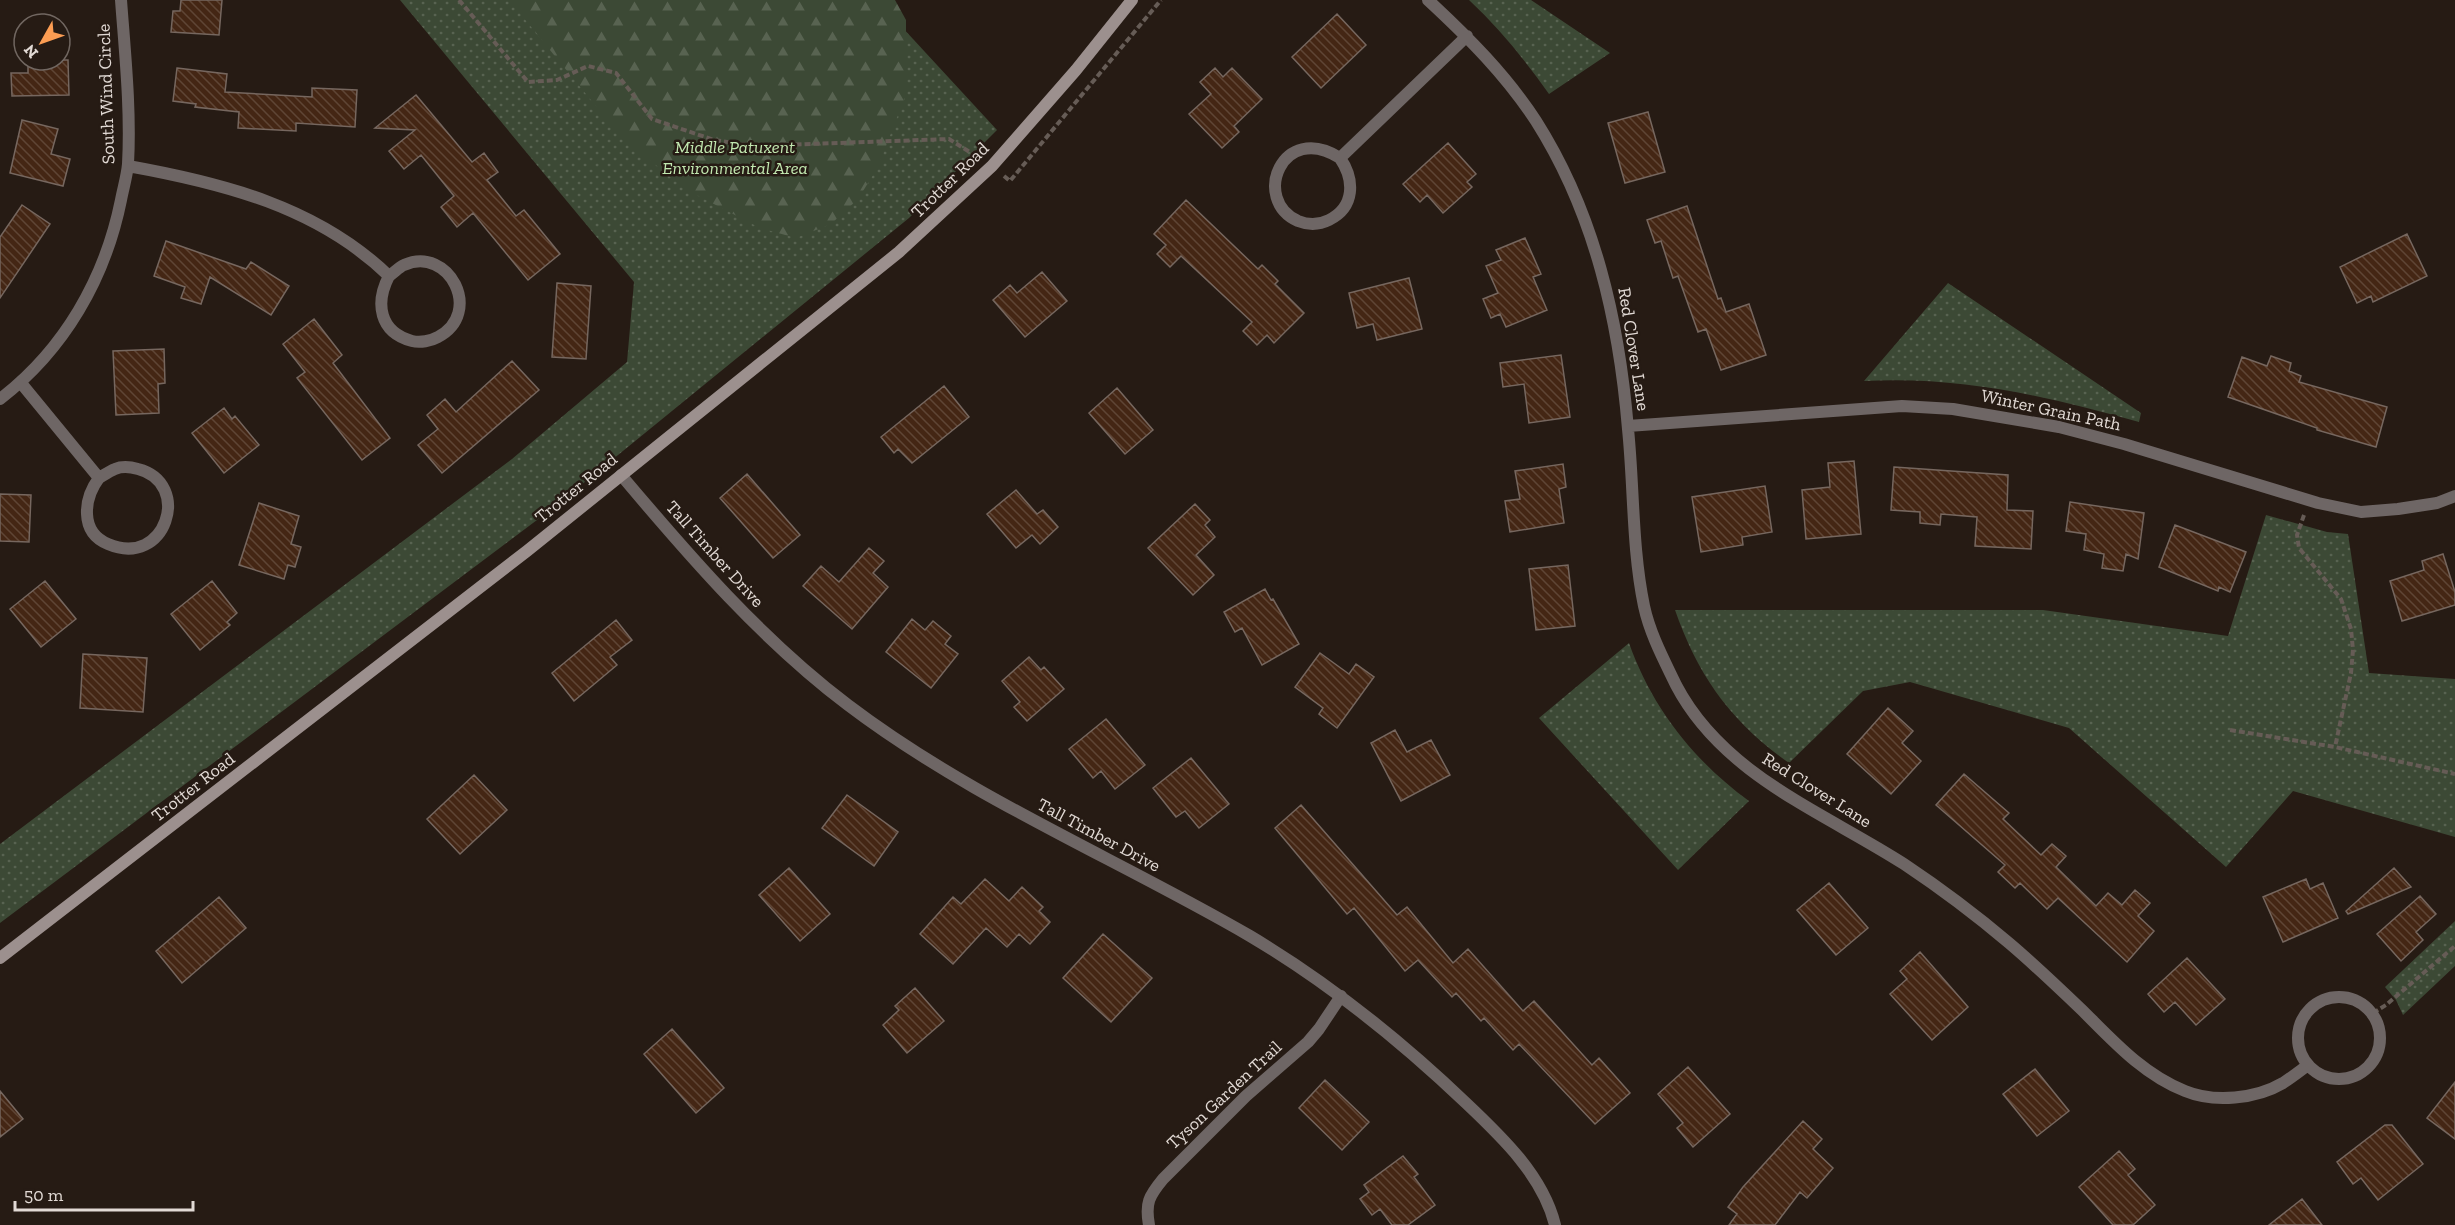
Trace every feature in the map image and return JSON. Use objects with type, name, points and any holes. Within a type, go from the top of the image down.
[{"type":"street","name":"South Wind Circle","points":[[0,399],[21,383],[61,338],[86,298],[106,255],[128,166],[128,102],[121,0]]},
{"type":"street","name":"Trotter Road","points":[[0,958],[499,573],[899,252],[992,166],[1069,78],[1132,0]]},
{"type":"street","name":"Red Clover Lane","points":[[1428,0],[1467,36],[1501,74],[1535,121],[1561,166],[1583,212],[1599,257],[1613,315],[1628,426],[1638,564],[1645,610],[1660,651],[1679,690],[1701,723],[1756,775],[1904,865],[1997,933],[2049,978],[2124,1051],[2158,1079],[2190,1094],[2223,1098],[2256,1094],[2280,1085],[2308,1065]]},
{"type":"street","points":[[1340,158],[1467,36]]},
{"type":"street","points":[[1308,147],[1326,149],[1340,158],[1349,171],[1352,187],[1349,201],[1339,215],[1321,224],[1304,224],[1292,218],[1280,205],[1274,187],[1278,169],[1290,154],[1308,147]]},
{"type":"street","points":[[128,166],[189,177],[271,202],[333,231],[368,256],[389,276]]},
{"type":"street","points":[[419,261],[436,265],[450,275],[459,291],[460,306],[457,319],[447,333],[432,341],[415,342],[399,337],[386,324],[380,307],[381,291],[389,276],[404,265],[419,261]]},
{"type":"street","points":[[21,383],[99,478]]},
{"type":"street","name":"Winter Grain Path","points":[[1628,426],[1902,406],[1953,409],[2006,416],[2081,432],[2309,501],[2361,512],[2437,503],[2455,496]]},
{"type":"street","points":[[130,467],[145,471],[160,484],[167,497],[168,514],[162,530],[150,543],[136,549],[122,549],[105,543],[93,531],[87,517],[86,504],[90,489],[99,478],[116,468],[130,467]]},
{"type":"street","name":"Tall Timber Drive","points":[[621,475],[706,575],[750,620],[848,705],[966,784],[1250,936],[1341,996],[1388,1032],[1483,1119],[1520,1159],[1536,1182],[1555,1225]]},
{"type":"street","name":"Tyson Garden Trail","points":[[1149,1225],[1146,1209],[1151,1193],[1246,1096],[1308,1042],[1341,996]]},
{"type":"street","points":[[2341,996],[2358,1001],[2373,1013],[2378,1025],[2380,1041],[2374,1061],[2359,1074],[2341,1080],[2322,1076],[2308,1065],[2300,1053],[2297,1038],[2301,1022],[2311,1007],[2325,999],[2341,996]]},
{"type":"path","points":[[459,0],[528,82],[557,80],[588,66],[616,73],[652,119],[714,140],[754,146],[948,139],[992,166],[1010,181],[1161,0]]},
{"type":"path","points":[[2309,501],[2297,535],[2299,548],[2341,598],[2351,629],[2353,651],[2351,672],[2339,718],[2335,747]]},
{"type":"path","points":[[2230,730],[2335,747],[2455,774]]},
{"type":"path","points":[[2373,1013],[2386,1005],[2455,946]]},
{"type":"green space","name":"Middle Patuxent Environmental Area","points":[[400,0],[877,0],[997,130],[909,218],[553,508],[0,923],[0,844],[512,459],[627,362],[634,282]]},
{"type":"green space","points":[[509,0],[895,0],[906,20],[906,94],[878,167],[858,199],[831,224],[796,238],[760,228],[687,190],[622,138]]},
{"type":"green space","points":[[1469,0],[1531,0],[1610,53],[1549,94],[1511,45]]},
{"type":"green space","points":[[1948,283],[2141,413],[2139,422],[2037,396],[1970,385],[1900,380],[1864,381]]},
{"type":"green space","points":[[2266,515],[2327,532],[2348,534],[2369,673],[2455,679],[2455,837],[2293,791],[2226,867],[2069,728],[1910,682],[1863,691],[1789,763],[1750,731],[1719,696],[1694,656],[1675,610],[2043,610],[2228,636]]},
{"type":"green space","points":[[1629,643],[1650,689],[1677,731],[1710,769],[1749,801],[1678,870],[1539,718]]},
{"type":"green space","points":[[2455,921],[2455,966],[2403,1015],[2396,1000],[2385,987]]},
{"type":"building","points":[[181,0],[222,0],[219,35],[171,32],[173,11],[180,11]]},
{"type":"building","points":[[1337,14],[1366,45],[1321,88],[1292,57]]},
{"type":"building","points":[[177,68],[227,74],[225,92],[312,97],[312,88],[357,90],[355,127],[296,123],[296,131],[238,128],[239,112],[195,107],[196,104],[173,101]]},
{"type":"building","points":[[1215,68],[1223,77],[1232,68],[1262,99],[1234,126],[1239,132],[1222,148],[1189,114],[1211,94],[1200,82]]},
{"type":"building","points":[[68,72],[69,95],[12,96],[11,73]]},
{"type":"building","points":[[416,95],[472,162],[484,153],[498,172],[487,180],[516,216],[524,210],[560,254],[528,280],[473,213],[457,227],[441,207],[454,196],[421,155],[404,169],[389,151],[415,130],[375,128]]},
{"type":"building","points":[[1648,112],[1665,172],[1625,183],[1608,123]]},
{"type":"building","points":[[22,120],[58,129],[51,154],[70,159],[63,186],[10,173]]},
{"type":"building","points":[[1448,143],[1476,174],[1467,182],[1472,187],[1443,213],[1427,195],[1420,202],[1403,184]]},
{"type":"building","points":[[1186,200],[1258,269],[1262,265],[1278,281],[1275,284],[1304,313],[1274,343],[1267,335],[1257,345],[1243,331],[1252,322],[1181,256],[1170,267],[1157,254],[1166,245],[1154,234]]},
{"type":"building","points":[[22,205],[50,224],[0,298],[0,237]]},
{"type":"building","points":[[1687,206],[1718,299],[1721,298],[1726,312],[1749,304],[1766,355],[1721,370],[1706,329],[1698,332],[1678,276],[1673,278],[1661,241],[1655,243],[1647,220]]},
{"type":"building","points":[[2407,234],[2427,276],[2373,302],[2371,296],[2357,303],[2340,267]]},
{"type":"building","points":[[1525,238],[1541,274],[1533,277],[1547,310],[1506,327],[1500,314],[1491,318],[1483,299],[1498,293],[1486,266],[1501,260],[1496,250]]},
{"type":"building","points":[[166,241],[246,269],[251,262],[289,286],[271,315],[210,277],[201,304],[181,298],[185,287],[154,276]]},
{"type":"building","points":[[1042,272],[1067,301],[1025,337],[993,300],[1010,285],[1017,293]]},
{"type":"building","points":[[1409,278],[1422,329],[1377,340],[1373,324],[1357,328],[1349,293]]},
{"type":"building","points":[[557,283],[591,286],[586,359],[552,357]]},
{"type":"building","points":[[314,319],[342,355],[333,363],[390,438],[362,460],[297,378],[305,372],[283,344]]},
{"type":"building","points":[[164,349],[165,383],[158,384],[159,413],[116,415],[113,351]]},
{"type":"building","points":[[1561,355],[1570,417],[1529,423],[1524,384],[1503,387],[1500,363]]},
{"type":"building","points":[[2271,356],[2291,363],[2289,371],[2301,376],[2299,382],[2387,407],[2376,447],[2317,430],[2317,428],[2228,397],[2242,357],[2267,366]]},
{"type":"building","points":[[512,361],[539,390],[442,473],[418,445],[438,429],[427,415],[445,399],[456,412]]},
{"type":"building","points":[[944,386],[969,417],[912,463],[898,449],[894,453],[881,437]]},
{"type":"building","points":[[1117,388],[1153,430],[1125,454],[1089,413]]},
{"type":"building","points":[[224,408],[232,419],[235,416],[259,445],[224,473],[192,433]]},
{"type":"building","points":[[1854,461],[1861,534],[1806,539],[1802,490],[1830,487],[1828,463]]},
{"type":"building","points":[[1563,464],[1566,487],[1559,489],[1564,523],[1510,532],[1505,501],[1520,499],[1515,471]]},
{"type":"building","points":[[1894,467],[2008,475],[2007,510],[2033,511],[2031,549],[1975,546],[1977,517],[1941,514],[1940,525],[1920,523],[1920,512],[1891,510]]},
{"type":"building","points":[[747,474],[800,535],[773,558],[720,498]]},
{"type":"building","points":[[1765,486],[1772,532],[1742,537],[1743,545],[1701,552],[1692,497]]},
{"type":"building","points":[[1016,490],[1037,514],[1043,510],[1058,527],[1040,544],[1032,535],[1016,548],[987,514]]},
{"type":"building","points":[[0,494],[31,495],[29,542],[0,541]]},
{"type":"building","points":[[2070,502],[2144,513],[2138,559],[2126,554],[2123,571],[2102,568],[2104,554],[2084,550],[2086,534],[2066,531]]},
{"type":"building","points":[[259,503],[299,516],[291,544],[301,547],[295,567],[288,565],[284,579],[239,565]]},
{"type":"building","points":[[1195,504],[1210,520],[1205,525],[1215,537],[1196,555],[1214,575],[1193,595],[1148,548]]},
{"type":"building","points":[[2175,525],[2246,552],[2230,592],[2219,587],[2218,591],[2159,567]]},
{"type":"building","points":[[869,548],[884,561],[873,573],[888,587],[852,629],[803,586],[821,566],[839,582]]},
{"type":"building","points":[[2443,554],[2455,592],[2455,605],[2402,621],[2390,581],[2424,570],[2422,561]]},
{"type":"building","points":[[1568,565],[1575,626],[1536,630],[1529,569]]},
{"type":"building","points":[[45,581],[76,619],[41,647],[10,609]]},
{"type":"building","points":[[212,581],[237,613],[227,622],[230,625],[200,650],[171,614]]},
{"type":"building","points":[[1265,589],[1299,644],[1262,665],[1242,628],[1235,632],[1224,612]]},
{"type":"building","points":[[912,619],[925,630],[933,621],[951,636],[945,644],[958,654],[931,688],[886,652]]},
{"type":"building","points":[[616,620],[632,640],[610,657],[617,665],[574,701],[552,673]]},
{"type":"building","points":[[1320,653],[1349,674],[1356,664],[1374,677],[1337,728],[1319,714],[1323,708],[1295,687]]},
{"type":"building","points":[[83,654],[147,658],[143,712],[80,708]]},
{"type":"building","points":[[1029,657],[1041,670],[1044,667],[1064,689],[1027,721],[1014,707],[1020,702],[1002,681]]},
{"type":"building","points":[[1888,708],[1913,731],[1902,743],[1921,761],[1891,794],[1847,754]]},
{"type":"building","points":[[1106,719],[1145,765],[1115,789],[1101,771],[1093,778],[1069,749]]},
{"type":"building","points":[[1395,730],[1407,752],[1431,740],[1450,775],[1401,801],[1371,743]]},
{"type":"building","points":[[1191,758],[1229,804],[1199,828],[1185,811],[1176,817],[1153,788]]},
{"type":"building","points":[[1964,774],[2009,813],[2003,819],[2041,855],[2052,844],[2066,856],[2056,867],[2096,906],[2108,893],[2122,905],[2135,890],[2150,903],[2138,916],[2154,931],[2127,962],[2058,898],[2047,909],[2020,883],[2015,888],[1998,872],[2005,865],[1936,805]]},
{"type":"building","points":[[474,775],[507,810],[460,854],[427,819]]},
{"type":"building","points":[[847,795],[898,832],[874,866],[822,828]]},
{"type":"building","points":[[1301,805],[1397,915],[1407,907],[1453,963],[1468,949],[1523,1011],[1534,1001],[1592,1065],[1599,1058],[1630,1093],[1595,1124],[1519,1044],[1513,1050],[1484,1018],[1481,1021],[1456,993],[1452,997],[1418,960],[1405,971],[1354,908],[1347,914],[1275,828]]},
{"type":"building","points":[[789,868],[830,914],[800,941],[759,895]]},
{"type":"building","points":[[2394,868],[2411,887],[2348,914],[2346,911]]},
{"type":"building","points":[[985,879],[1009,901],[1022,887],[1043,907],[1039,911],[1050,922],[1030,944],[1019,934],[1007,947],[986,928],[953,964],[920,934],[953,897],[961,904]]},
{"type":"building","points":[[2306,879],[2310,889],[2323,883],[2338,918],[2283,942],[2263,897]]},
{"type":"building","points":[[1829,883],[1868,928],[1836,955],[1797,910]]},
{"type":"building","points":[[2420,896],[2436,914],[2416,932],[2423,940],[2401,961],[2377,934]]},
{"type":"building","points":[[219,897],[246,928],[182,983],[156,951]]},
{"type":"building","points":[[1103,934],[1152,978],[1111,1022],[1063,978]]},
{"type":"building","points":[[1920,952],[1968,1007],[1932,1040],[1890,994],[1907,979],[1900,971]]},
{"type":"building","points":[[2187,958],[2225,999],[2196,1025],[2175,1002],[2164,1012],[2148,994]]},
{"type":"building","points":[[915,988],[944,1021],[907,1053],[883,1025],[899,1010],[895,1006]]},
{"type":"building","points":[[672,1029],[724,1088],[696,1113],[644,1054]]},
{"type":"building","points":[[1688,1067],[1730,1114],[1693,1147],[1677,1128],[1683,1123],[1658,1094]]},
{"type":"building","points":[[2035,1069],[2069,1111],[2037,1136],[2003,1094]]},
{"type":"building","points":[[1325,1080],[1369,1122],[1342,1150],[1299,1108]]},
{"type":"building","points":[[2455,1082],[2455,1139],[2427,1118]]},
{"type":"building","points":[[0,1091],[23,1119],[0,1137]]},
{"type":"building","points":[[1803,1121],[1822,1139],[1813,1149],[1833,1168],[1807,1198],[1800,1192],[1775,1225],[1729,1225],[1737,1214],[1728,1207],[1743,1187]]},
{"type":"building","points":[[2385,1125],[2392,1125],[2423,1164],[2378,1200],[2361,1178],[2353,1184],[2337,1162]]},
{"type":"building","points":[[2119,1151],[2135,1169],[2128,1175],[2155,1205],[2133,1225],[2113,1225],[2079,1187]]},
{"type":"building","points":[[1403,1156],[1418,1174],[1414,1177],[1435,1205],[1408,1225],[1392,1225],[1380,1209],[1372,1215],[1360,1199],[1369,1192],[1364,1185]]},
{"type":"building","points":[[2302,1199],[2322,1225],[2269,1225]]}]
